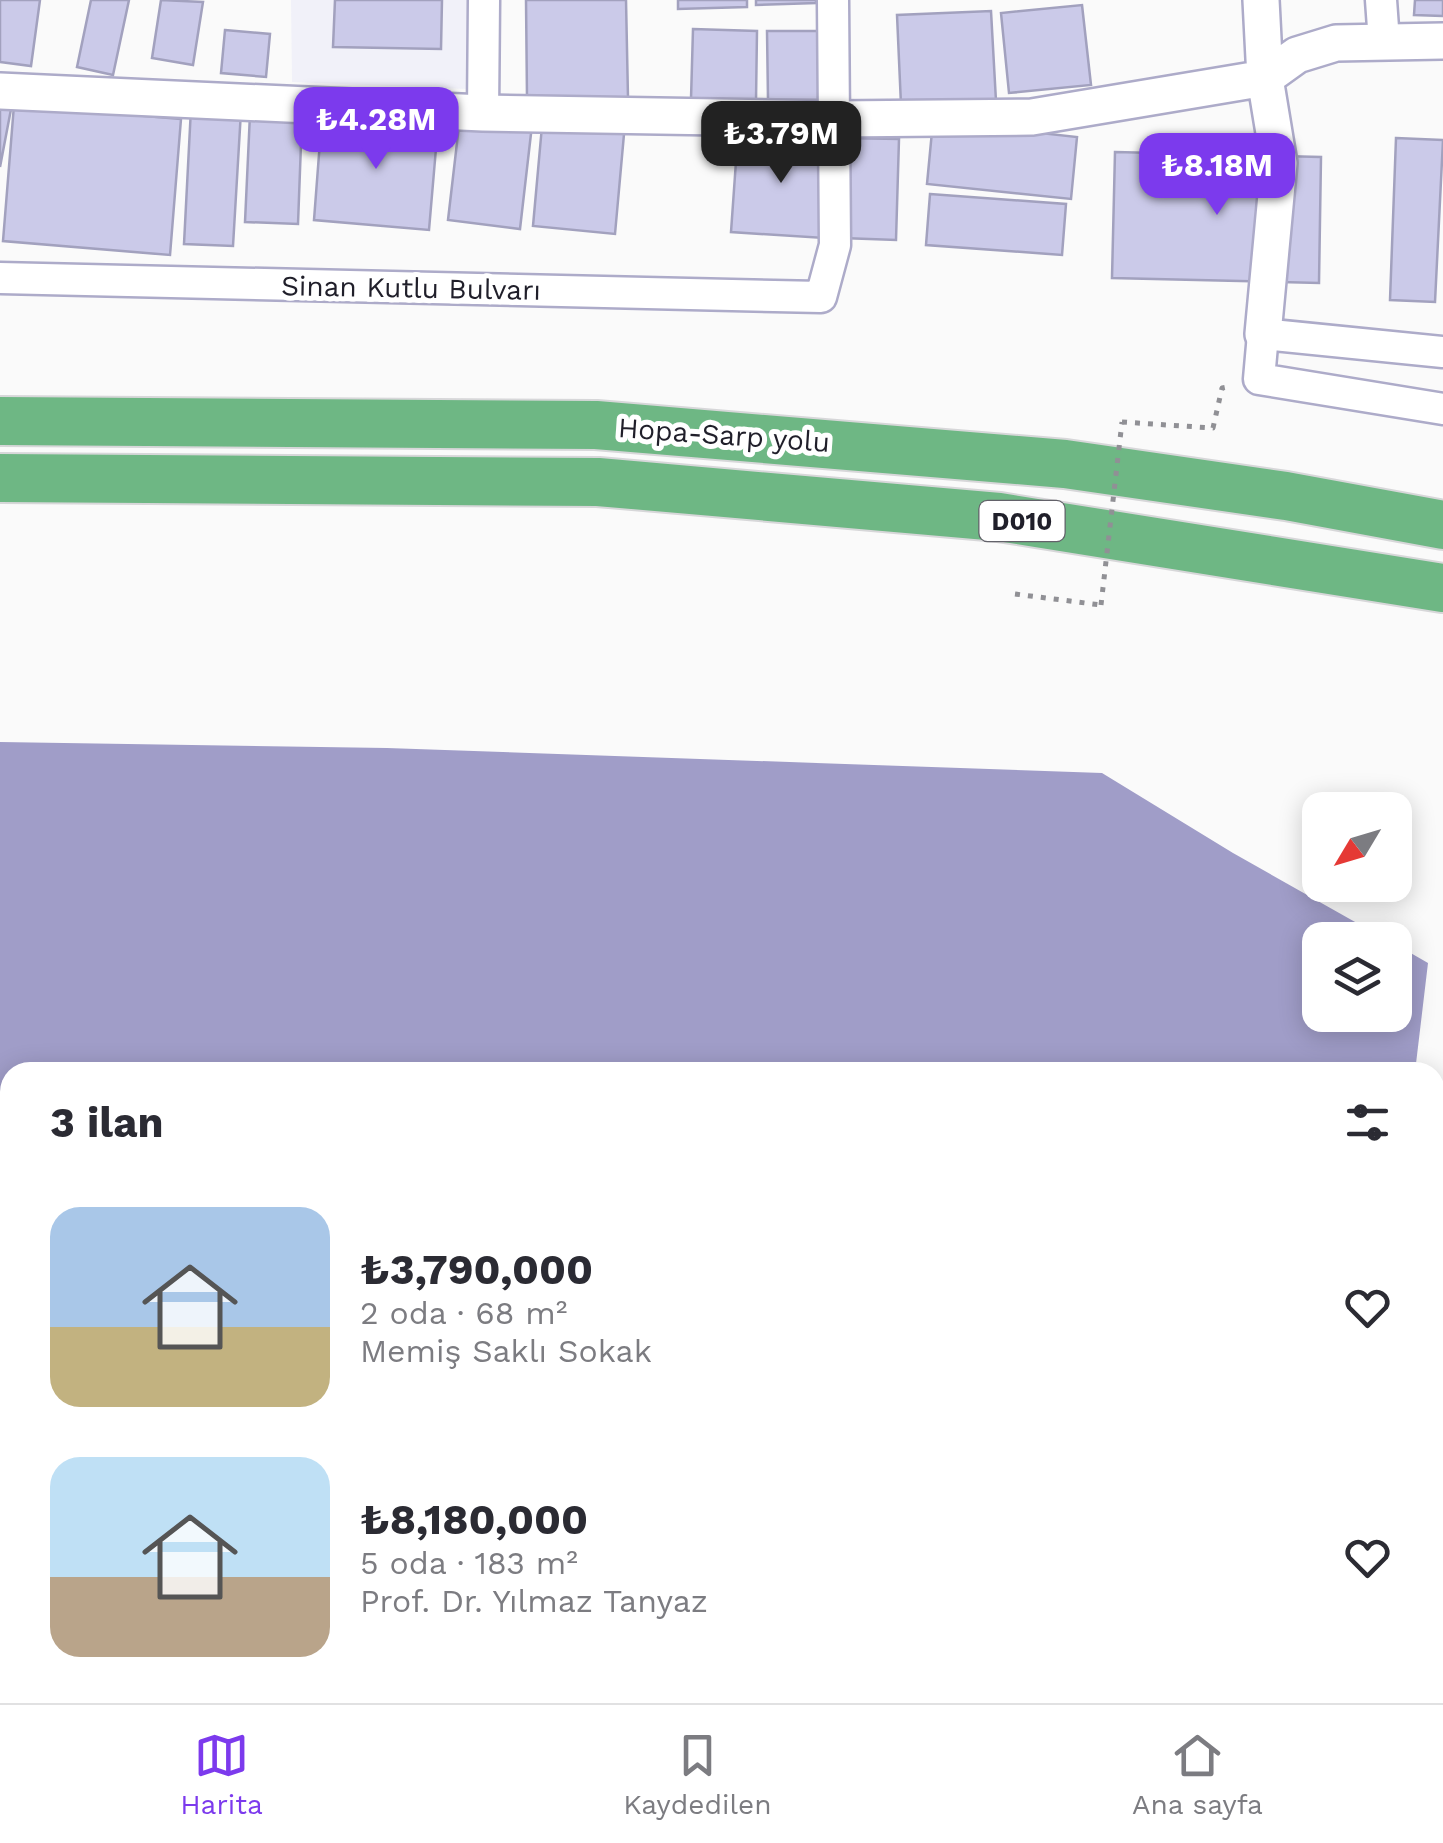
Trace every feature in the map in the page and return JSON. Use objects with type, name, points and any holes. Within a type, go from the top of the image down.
[{"type":"highway","name":"Hopa-Sarp yolu","points":[[0,421],[614,427],[1065,464],[1286,496],[1443,525]]},
{"type":"highway","name":"D010","points":[[0,478],[598,482],[999,518],[1443,588]]},
{"type":"street","points":[[483,114],[484,0]]},
{"type":"street","points":[[833,0],[837,120]]},
{"type":"street","points":[[1261,0],[1265,78],[1279,163],[1259,378],[1443,409]]},
{"type":"street","points":[[1381,0],[1384,42]]},
{"type":"street","points":[[0,91],[483,114],[837,120],[1032,117],[1265,78],[1297,55],[1323,47],[1443,42]]},
{"type":"street","name":"Sinan Kutlu Bulvarı","points":[[0,278],[821,297],[836,245],[837,120]]},
{"type":"street","points":[[1263,334],[1443,352]]},
{"type":"path","points":[[1015,594],[1101,605],[1122,422],[1213,428],[1222,388],[1259,378]]},
{"type":"shaded area","points":[[291,0],[469,0],[467,89],[292,82]]},
{"type":"shaded area","points":[[0,742],[387,748],[1102,773],[1302,892],[1302,902],[1320,902],[1355,922],[1302,922],[1302,1032],[1412,1032],[1412,954],[1428,963],[1416,1062],[0,1062]]},
{"type":"building","points":[[0,0],[40,0],[31,66],[0,62]]},
{"type":"building","points":[[91,0],[129,0],[113,75],[77,67]]},
{"type":"building","points":[[161,0],[203,2],[193,65],[152,58]]},
{"type":"building","points":[[335,0],[442,0],[441,49],[333,47]]},
{"type":"building","points":[[526,0],[626,0],[628,98],[527,98]]},
{"type":"building","points":[[678,0],[747,0],[747,7],[678,9]]},
{"type":"building","points":[[756,0],[816,0],[816,3],[756,5]]},
{"type":"building","points":[[1415,0],[1443,0],[1443,16],[1414,15]]},
{"type":"building","points":[[1082,5],[1091,85],[1009,93],[1001,13]]},
{"type":"building","points":[[991,11],[996,101],[901,105],[897,15]]},
{"type":"building","points":[[693,29],[757,31],[756,101],[691,99]]},
{"type":"building","points":[[225,30],[270,34],[266,77],[221,73]]},
{"type":"building","points":[[767,31],[829,31],[829,100],[768,100]]},
{"type":"building","points":[[0,101],[12,104],[0,167]]},
{"type":"building","points":[[14,105],[181,119],[170,255],[3,241]]},
{"type":"building","points":[[191,108],[241,111],[233,246],[184,244]]},
{"type":"building","points":[[250,114],[302,117],[298,224],[245,222]]},
{"type":"building","points":[[322,115],[438,125],[429,230],[314,220]]},
{"type":"building","points":[[460,117],[532,125],[520,229],[448,220]]},
{"type":"building","points":[[933,121],[1077,137],[1071,199],[927,184]]},
{"type":"building","points":[[542,126],[624,134],[615,234],[533,226]]},
{"type":"building","points":[[738,133],[831,139],[824,238],[731,232]]},
{"type":"building","points":[[844,138],[899,139],[896,240],[842,238]]},
{"type":"building","points":[[1396,138],[1443,140],[1435,302],[1390,300]]},
{"type":"building","points":[[1115,152],[1321,157],[1319,283],[1112,278]]},
{"type":"building","points":[[930,194],[1066,204],[1062,255],[926,245]]}]
